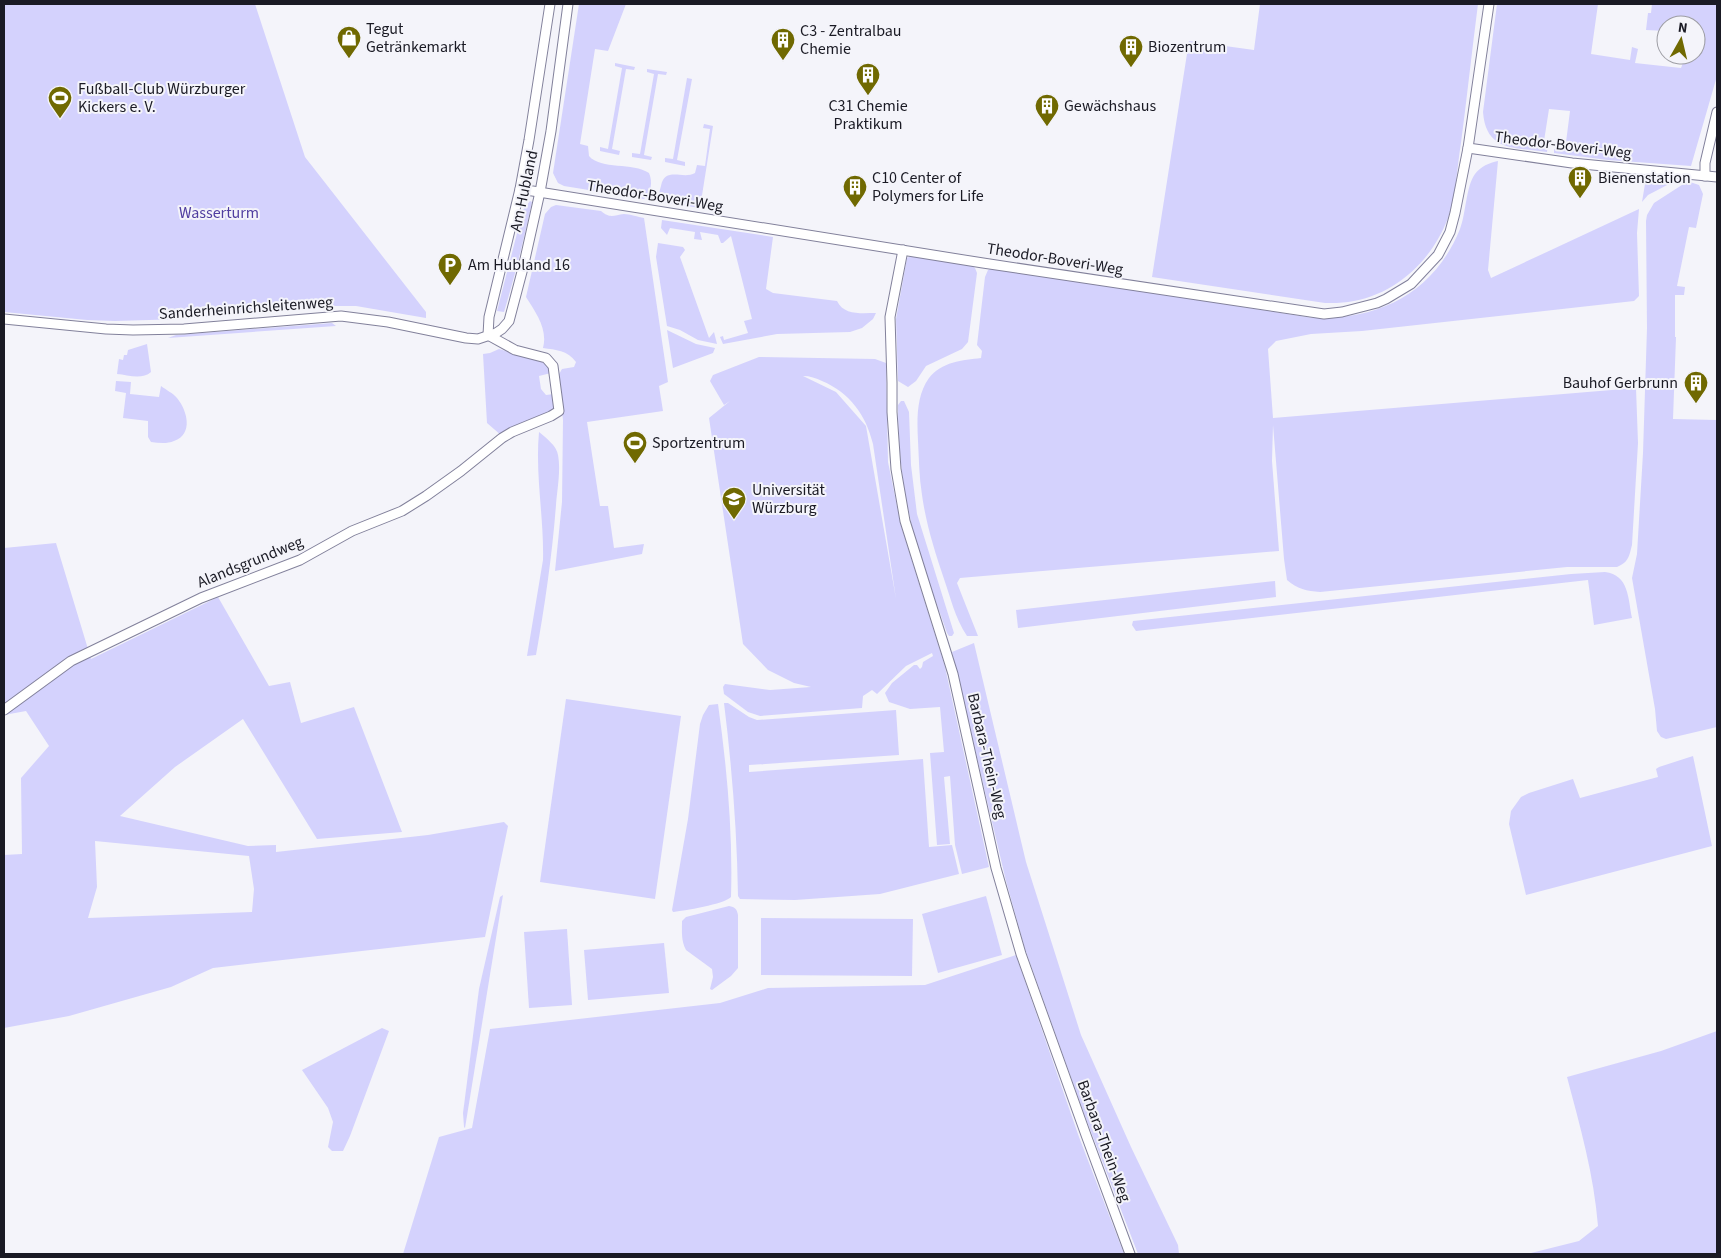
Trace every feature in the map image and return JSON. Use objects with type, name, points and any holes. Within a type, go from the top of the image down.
[{"type":"street","name":"Am Hubland","points":[[550,4],[520,189],[489,317],[488,335],[502,329],[509,320],[523,268],[551,131],[568,4]]},
{"type":"street","name":"Theodor-Boveri-Weg","points":[[520,189],[1324,314],[1342,312],[1377,303],[1411,284],[1438,255],[1450,232],[1456,213],[1468,148],[1488,4]]},
{"type":"street","points":[[1705,176],[1705,163],[1717,112]]},
{"type":"street","name":"Theodor-Boveri-Weg","points":[[1468,148],[1550,160],[1717,177]]},
{"type":"street","name":"Barbara-Thein-Weg","points":[[903,250],[890,317],[892,412],[896,469],[904,521],[953,674],[996,868],[1021,954],[1130,1254]]},
{"type":"street","name":"Sanderheinrichsleitenweg","points":[[4,319],[133,330],[341,316],[388,322],[466,338],[478,339],[488,335]]},
{"type":"street","name":"Alandsgrundweg","points":[[4,710],[71,661],[201,598],[300,560],[352,531],[402,510],[426,496],[461,471],[502,438],[559,411],[553,366],[546,358],[515,350],[488,335]]},
{"type":"green space","name":"Wasserturm","points":[[4,4],[255,4],[305,157],[426,312],[426,318],[356,306],[326,306],[183,319],[115,321],[4,312]]},
{"type":"green space","points":[[579,4],[626,4],[608,51],[595,49],[580,144],[588,146],[589,156],[601,163],[635,168],[649,173],[651,187],[644,199],[564,186],[558,183],[553,173]]},
{"type":"green space","points":[[1260,4],[1478,4],[1456,181],[1448,218],[1441,234],[1421,262],[1396,284],[1381,292],[1348,302],[1325,303],[1152,277],[1189,41],[1254,50]]},
{"type":"green space","points":[[1497,4],[1598,4],[1591,54],[1630,60],[1632,47],[1638,49],[1635,63],[1681,68],[1682,65],[1706,65],[1706,15],[1656,15],[1656,30],[1646,30],[1648,13],[1651,13],[1652,4],[1717,4],[1717,76],[1691,166],[1608,160],[1554,153],[1554,149],[1565,150],[1570,111],[1549,109],[1544,141],[1548,142],[1547,152],[1513,148],[1496,141],[1490,134],[1485,125],[1483,112]]},
{"type":"green space","points":[[615,63],[635,67],[634,70],[626,69],[612,149],[620,151],[619,155],[600,151],[600,147],[608,149],[622,68],[615,66]]},
{"type":"green space","points":[[647,69],[667,72],[666,75],[658,74],[644,155],[652,157],[651,160],[632,157],[632,153],[640,154],[654,74],[647,72]]},
{"type":"green space","points":[[687,78],[692,79],[677,160],[685,162],[685,166],[665,162],[665,158],[673,159]]},
{"type":"green space","points":[[704,124],[713,126],[700,208],[662,202],[660,190],[666,177],[670,175],[690,175],[695,173],[697,165],[705,166],[710,129],[703,128]]},
{"type":"green space","points":[[1498,161],[1488,270],[1491,278],[1639,209],[1637,233],[1639,296],[1634,301],[1362,331],[1311,334],[1276,341],[1268,349],[1273,418],[1636,388],[1638,443],[1632,545],[1628,558],[1624,563],[1617,567],[1567,567],[1320,592],[1298,587],[1287,580],[1273,425],[1272,461],[1279,551],[960,578],[957,583],[978,636],[967,636],[954,608],[926,517],[920,475],[918,417],[922,392],[929,378],[934,373],[946,365],[981,358],[982,351],[977,345],[985,277],[988,270],[993,268],[1313,318],[1360,314],[1382,308],[1402,298],[1419,286],[1435,270],[1449,251],[1460,229],[1472,179],[1477,171],[1488,164]]},
{"type":"green space","points":[[1646,178],[1673,180],[1673,182],[1648,195],[1642,202]]},
{"type":"green space","points":[[1690,182],[1699,185],[1703,194],[1696,228],[1689,227],[1677,286],[1685,287],[1684,295],[1675,295],[1676,337],[1673,419],[1717,420],[1717,727],[1666,739],[1661,737],[1657,731],[1655,709],[1632,578],[1637,554],[1643,453],[1647,328],[1646,221],[1647,215],[1654,203],[1685,183]]},
{"type":"green space","points":[[530,201],[532,202],[526,230],[504,312],[497,311],[523,210]]},
{"type":"green space","points":[[556,205],[601,211],[610,216],[626,214],[644,218],[668,382],[659,386],[663,411],[587,422],[600,506],[608,506],[614,548],[644,544],[642,554],[555,571],[562,502],[563,420],[558,376],[562,369],[574,367],[576,362],[565,353],[543,348],[544,334],[542,328],[537,315],[526,297],[545,214],[551,207]]},
{"type":"green space","points":[[662,220],[773,237],[766,289],[773,293],[837,301],[844,309],[854,313],[876,313],[873,319],[862,328],[850,332],[777,334],[723,344],[720,337],[723,336],[724,340],[748,333],[744,321],[752,319],[731,236],[721,243],[718,235],[700,232],[702,240],[694,239],[695,232],[670,228],[667,235],[661,228]]},
{"type":"green space","points":[[658,243],[683,247],[685,250],[680,257],[709,338],[714,332],[717,344],[698,340],[680,330],[667,326],[656,257]]},
{"type":"green space","points":[[911,256],[971,265],[977,273],[968,342],[962,349],[926,366],[916,381],[908,387],[898,381],[896,319],[907,258]]},
{"type":"green space","points":[[332,323],[336,326],[168,338],[176,335]]},
{"type":"green space","points":[[667,330],[696,344],[715,348],[713,353],[673,368]]},
{"type":"green space","points":[[147,344],[151,372],[143,376],[117,374],[119,359],[123,360],[128,350]]},
{"type":"green space","points":[[499,349],[545,363],[549,366],[551,373],[539,376],[541,389],[546,395],[554,394],[554,408],[551,413],[502,436],[487,423],[483,354]]},
{"type":"green space","points":[[759,357],[875,359],[886,363],[888,462],[901,526],[945,667],[989,867],[962,874],[955,845],[950,776],[944,777],[950,844],[937,845],[930,753],[944,752],[940,707],[910,709],[889,702],[885,693],[892,683],[914,665],[917,665],[920,669],[923,662],[933,656],[932,653],[906,666],[877,694],[872,690],[863,696],[862,708],[760,716],[748,712],[724,694],[723,687],[725,684],[770,690],[811,687],[794,683],[768,670],[743,644],[709,418],[730,401],[724,405],[710,381],[713,375]],"holes":[[[803,376],[813,377],[841,392],[861,414],[870,433],[896,599],[866,426],[836,392]]]},
{"type":"green space","points":[[116,381],[131,382],[130,394],[159,397],[161,386],[174,395],[184,409],[187,421],[184,433],[180,438],[171,442],[151,442],[148,437],[148,421],[123,418],[126,393],[115,391]]},
{"type":"green space","points":[[901,401],[904,401],[909,412],[911,465],[917,514],[954,633],[952,636],[949,636],[947,633],[911,524],[900,457],[898,405]]},
{"type":"green space","points":[[539,432],[556,448],[559,474],[550,562],[536,655],[527,656],[543,560],[538,464]]},
{"type":"green space","points":[[56,543],[91,659],[218,597],[269,686],[290,682],[301,723],[354,707],[402,832],[317,839],[243,719],[175,767],[120,816],[248,846],[276,845],[276,852],[428,835],[504,822],[508,826],[485,937],[213,968],[171,987],[69,1016],[4,1028],[4,855],[22,854],[21,778],[49,746],[26,711],[4,715],[4,548]],"holes":[[[95,841],[249,856],[254,889],[252,912],[88,918],[97,887]]]},
{"type":"green space","points":[[1605,572],[1613,574],[1623,583],[1628,595],[1632,618],[1594,625],[1588,580],[1136,631],[1132,625],[1133,621],[1571,574]]},
{"type":"green space","points":[[1275,581],[1276,597],[1018,628],[1016,610]]},
{"type":"green space","points":[[974,643],[1026,862],[1081,1035],[1131,1147],[1178,1245],[1179,1254],[1138,1254],[1083,1111],[1025,949],[1006,881],[952,652]]},
{"type":"green space","points":[[566,699],[681,716],[655,899],[540,882]]},
{"type":"green space","points":[[724,703],[728,703],[757,720],[896,710],[899,755],[749,765],[749,772],[923,759],[929,847],[952,845],[959,874],[880,894],[795,900],[740,899],[738,896],[732,775]]},
{"type":"green space","points":[[718,704],[729,801],[731,897],[713,905],[673,912],[688,819],[700,724],[709,705]]},
{"type":"green space","points":[[1693,756],[1712,846],[1526,895],[1509,824],[1511,811],[1521,797],[1573,779],[1580,798],[1658,777],[1656,769],[1659,767]]},
{"type":"green space","points":[[503,895],[465,1128],[463,1113],[479,989],[500,897]]},
{"type":"green space","points":[[986,896],[1002,955],[938,973],[922,914]]},
{"type":"green space","points":[[729,906],[737,911],[738,915],[738,968],[731,976],[712,990],[710,989],[713,977],[712,969],[684,947],[682,921],[686,917]]},
{"type":"green space","points":[[761,918],[913,919],[912,976],[761,975]]},
{"type":"green space","points":[[567,929],[572,1005],[529,1008],[524,932]]},
{"type":"green space","points":[[664,943],[669,993],[588,1000],[584,950]]},
{"type":"green space","points":[[1016,955],[1079,1137],[1124,1254],[403,1254],[439,1137],[472,1128],[490,1029],[720,1003],[768,988],[925,985]]},
{"type":"green space","points":[[382,1028],[389,1031],[350,1136],[343,1151],[332,1151],[328,1147],[333,1122],[328,1108],[302,1070]]},
{"type":"green space","points":[[1717,1031],[1717,1254],[1527,1254],[1579,1241],[1598,1226],[1590,1169],[1567,1077],[1661,1051]]},
{"type":"place","name":"Tegut Getränkemarkt","points":[[349,59]]},
{"type":"place","name":"C3 - Zentralbau Chemie","points":[[783,61]]},
{"type":"place","name":"Biozentrum","points":[[1131,68]]},
{"type":"place","name":"C31 Chemie Praktikum","points":[[868,96]]},
{"type":"place","name":"Fußball-Club Würzburger Kickers e. V.","points":[[60,119]]},
{"type":"place","name":"Gewächshaus","points":[[1047,127]]},
{"type":"place","name":"Bienenstation","points":[[1580,199]]},
{"type":"place","name":"C10 Center of Polymers for Life","points":[[855,208]]},
{"type":"place","name":"Am Hubland 16","points":[[450,286]]},
{"type":"place","name":"Bauhof Gerbrunn","points":[[1696,404]]},
{"type":"place","name":"Sportzentrum","points":[[635,464]]},
{"type":"place","name":"Universität Würzburg","points":[[734,520]]}]
